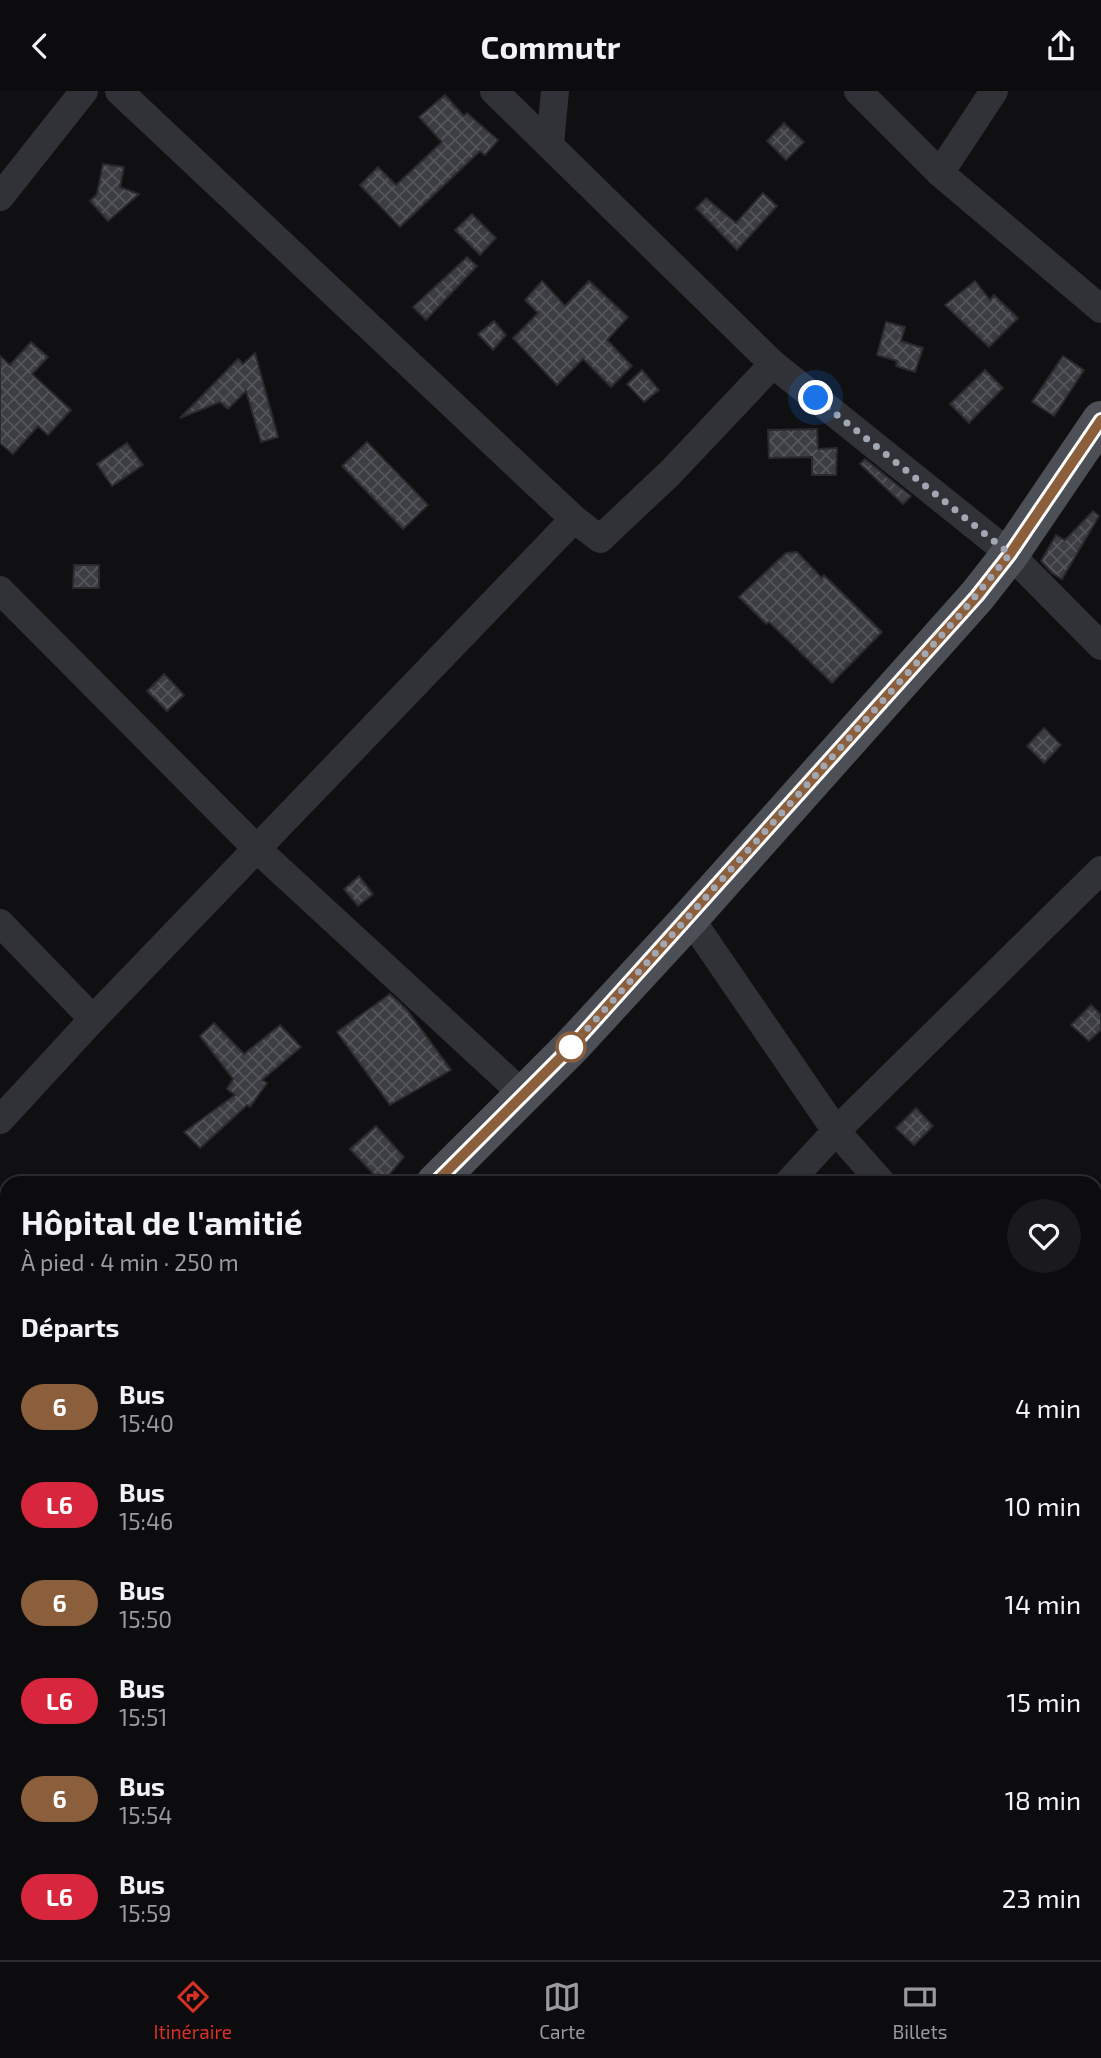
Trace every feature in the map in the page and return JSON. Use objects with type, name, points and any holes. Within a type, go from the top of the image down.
[{"type":"main road","points":[[442,1176],[524,1095],[690,918],[977,596],[1010,554],[1101,420]]},
{"type":"street","points":[[0,197],[84,91]]},
{"type":"street","points":[[119,91],[574,519],[600,539],[670,473],[773,363]]},
{"type":"street","points":[[494,91],[773,363],[1010,554],[1101,646]]},
{"type":"street","points":[[550,144],[555,91]]},
{"type":"street","points":[[858,91],[940,173],[1101,309]]},
{"type":"street","points":[[940,173],[994,91]]},
{"type":"street","points":[[0,1120],[93,1019],[574,519]]},
{"type":"street","points":[[0,590],[257,849],[524,1095]]},
{"type":"street","points":[[794,1176],[836,1131],[1101,870]]},
{"type":"street","points":[[690,918],[836,1131],[876,1176]]},
{"type":"street","points":[[0,923],[93,1019]]},
{"type":"building","points":[[445,95],[464,116],[467,113],[498,140],[485,155],[480,151],[400,227],[360,185],[378,167],[396,185],[442,142],[419,117]]},
{"type":"building","points":[[784,123],[804,142],[786,160],[767,141]]},
{"type":"building","points":[[103,164],[124,167],[120,187],[139,194],[108,221],[90,201],[97,194]]},
{"type":"building","points":[[763,193],[777,206],[737,250],[696,208],[706,198],[736,223]]},
{"type":"building","points":[[472,214],[496,238],[480,255],[455,230]]},
{"type":"building","points":[[467,257],[477,266],[426,320],[413,307]]},
{"type":"building","points":[[542,281],[565,306],[589,281],[628,317],[607,340],[632,366],[611,387],[583,359],[557,385],[513,338],[538,313],[525,300]]},
{"type":"building","points":[[975,281],[990,300],[994,295],[1018,318],[989,347],[945,305]]},
{"type":"building","points":[[494,321],[506,335],[493,350],[478,334]]},
{"type":"building","points":[[886,322],[905,327],[901,341],[923,348],[915,372],[896,366],[897,361],[877,355]]},
{"type":"building","points":[[31,342],[48,357],[32,374],[71,410],[48,435],[38,426],[13,454],[0,443],[0,356],[10,365]]},
{"type":"building","points":[[255,353],[278,437],[261,442],[246,391],[228,409],[220,402],[180,418],[238,359],[243,364]]},
{"type":"building","points":[[1063,356],[1084,370],[1054,416],[1032,402]]},
{"type":"building","points":[[642,370],[659,390],[644,402],[627,384]]},
{"type":"building","points":[[985,370],[1003,388],[969,423],[950,404]]},
{"type":"building","points":[[817,429],[818,449],[837,448],[836,475],[812,475],[812,457],[769,458],[768,430]]},
{"type":"building","points":[[367,442],[428,505],[403,529],[342,466]]},
{"type":"building","points":[[127,443],[143,465],[112,486],[97,464]]},
{"type":"building","points":[[865,459],[911,496],[903,504],[860,464]]},
{"type":"building","points":[[1093,511],[1099,516],[1062,579],[1041,561],[1056,535],[1065,540]]},
{"type":"building","points":[[797,552],[882,632],[832,683],[739,597],[786,553]]},
{"type":"building","points":[[74,565],[99,565],[99,588],[73,588]]},
{"type":"building","points":[[164,674],[184,695],[167,711],[147,691]]},
{"type":"building","points":[[1044,728],[1061,745],[1044,763],[1027,746]]},
{"type":"building","points":[[359,876],[373,894],[358,906],[344,889]]},
{"type":"building","points":[[390,994],[407,1010],[451,1070],[390,1105],[337,1032]]},
{"type":"building","points":[[1091,1005],[1101,1015],[1101,1030],[1089,1041],[1071,1025]]},
{"type":"building","points":[[214,1023],[244,1054],[280,1025],[301,1047],[262,1080],[267,1083],[250,1107],[247,1105],[200,1148],[184,1132],[235,1095],[227,1089],[233,1079],[200,1036]]},
{"type":"building","points":[[916,1108],[933,1126],[914,1145],[896,1128]]},
{"type":"building","points":[[376,1126],[404,1157],[388,1176],[375,1176],[350,1149]]},
{"type":"bus line","name":"6","points":[[442,1176],[571,1047],[690,918],[977,596],[1010,554],[1101,420]]},
{"type":"route","points":[[571,1047],[690,918],[977,596],[1010,554],[816,398]]}]
